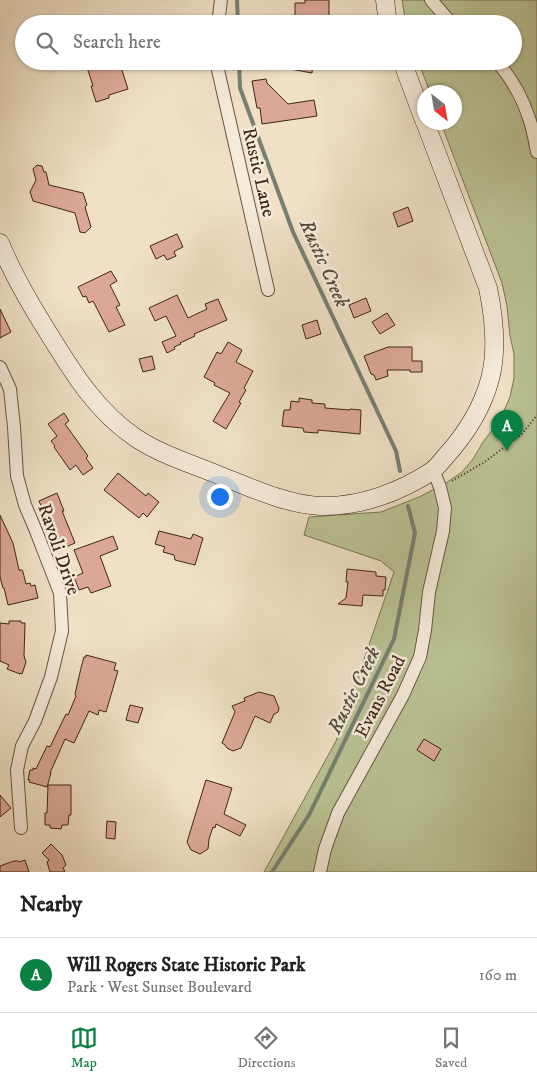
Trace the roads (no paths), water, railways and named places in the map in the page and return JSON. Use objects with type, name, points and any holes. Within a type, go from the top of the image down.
[{"type":"main road","points":[[385,0],[387,15]]},
{"type":"main road","points":[[405,70],[417,100]]},
{"type":"main road","points":[[0,243],[10,268],[27,299],[80,382],[98,406],[137,439],[175,459],[298,503],[334,506],[355,503],[391,493],[433,470],[465,434],[476,417],[491,377],[494,339],[488,288],[428,130]]},
{"type":"street","points":[[219,15],[221,0]]},
{"type":"street","points":[[431,0],[444,15]]},
{"type":"street","name":"Rustic Lane","points":[[218,70],[268,290]]},
{"type":"street","points":[[504,70],[517,90],[530,118],[537,152]]},
{"type":"street","name":"Ravoli Drive","points":[[0,367],[10,389],[17,476],[25,506],[60,593],[62,631],[51,677],[35,721],[22,746],[17,770],[21,828]]},
{"type":"street","name":"Evans Road","points":[[320,872],[325,848],[338,813],[403,696],[420,657],[429,592],[443,531],[445,508],[440,487],[433,470]]},
{"type":"waterway","name":"Rustic Creek","points":[[237,0],[238,15]]},
{"type":"waterway","name":"Rustic Creek","points":[[239,70],[240,88],[293,232],[396,451],[400,471]]},
{"type":"waterway","name":"Rustic Creek","points":[[272,872],[309,815],[394,639],[415,533],[408,506]]},
{"type":"place","name":"Will Rogers State Historic Park","points":[[507,451]]}]
